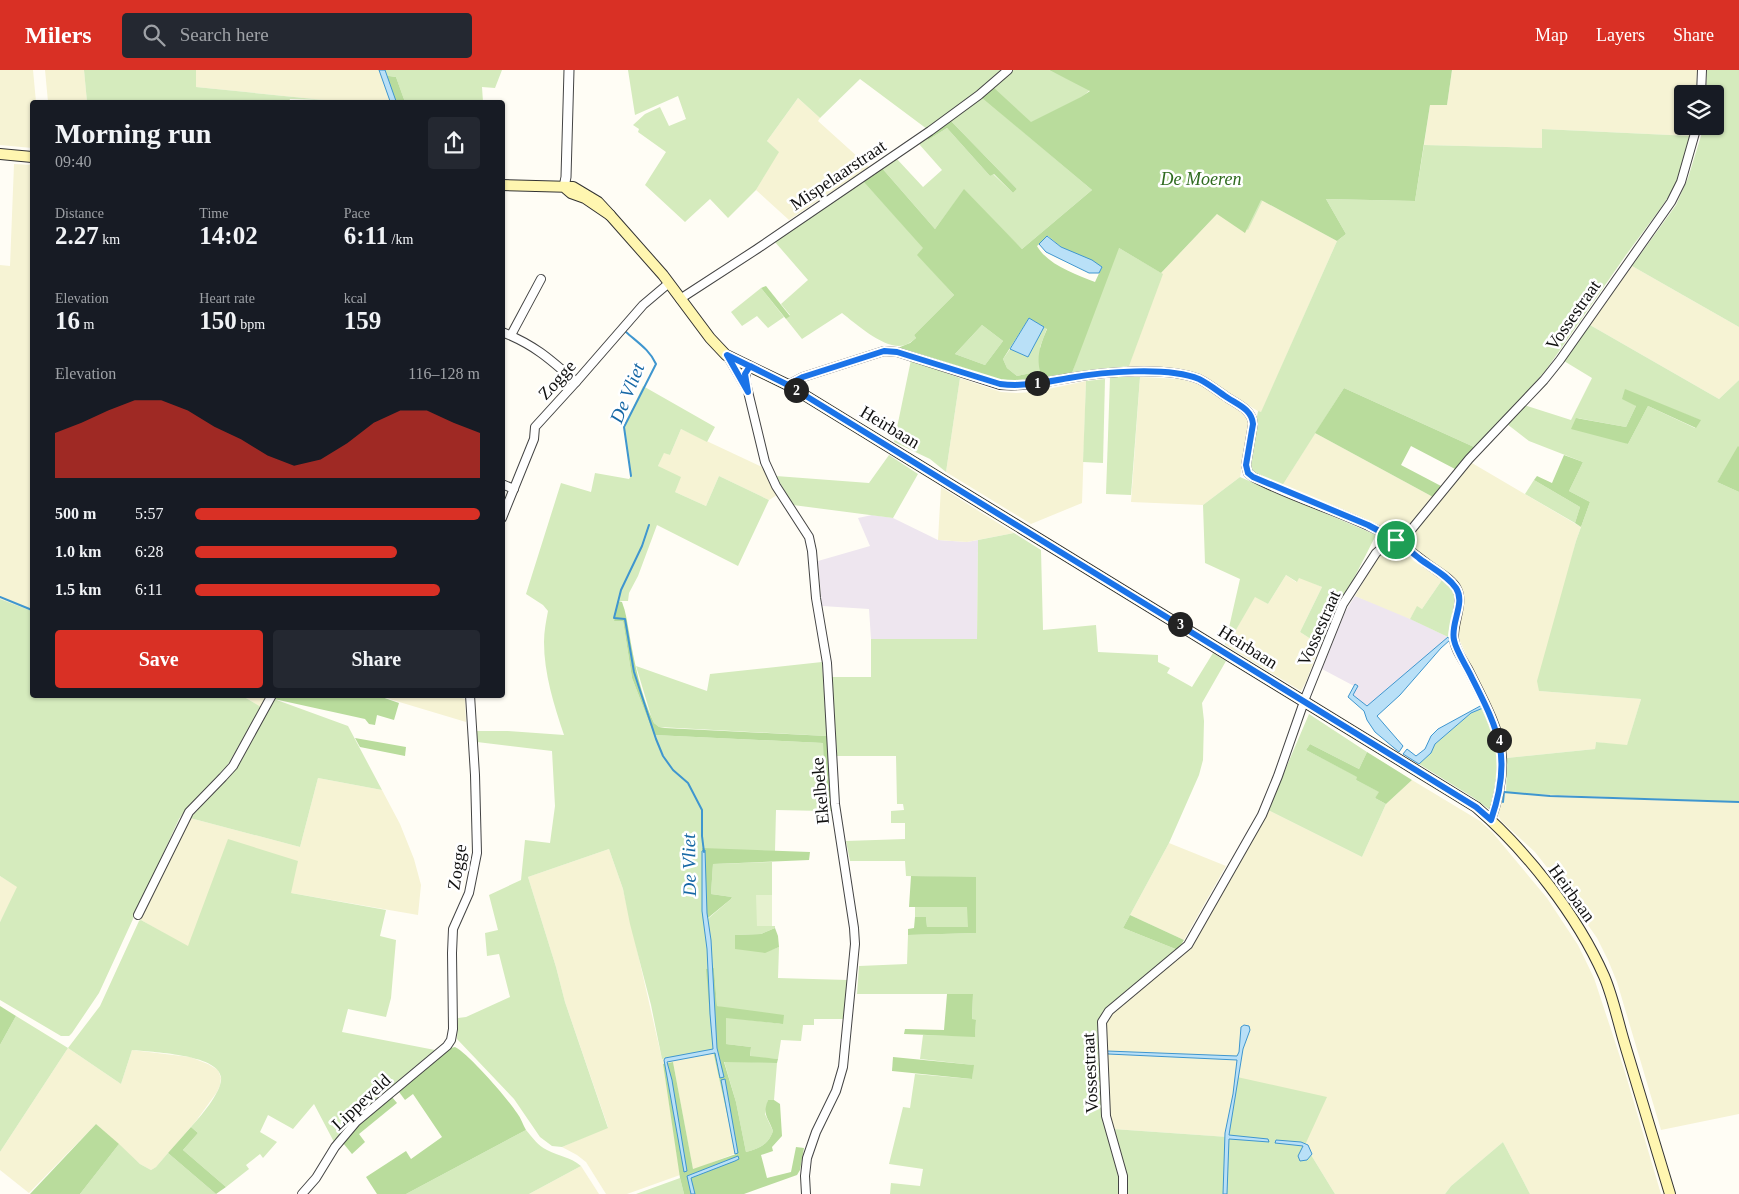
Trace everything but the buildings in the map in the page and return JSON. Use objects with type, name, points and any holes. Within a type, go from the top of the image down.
[{"type":"main road","points":[[0,154],[30,157]]},
{"type":"main road","name":"Heirbaan","points":[[505,185],[564,186],[571,193],[585,198],[610,216],[668,283],[710,338],[727,355],[788,385],[1476,807],[1491,820],[1526,858],[1564,907],[1586,941],[1605,977],[1670,1194]]},
{"type":"street","points":[[564,186],[566,177],[569,70]]},
{"type":"street","name":"Mispelaarstraat","points":[[680,299],[930,131],[979,95],[1008,70]]},
{"type":"street","points":[[1701,85],[1702,70]]},
{"type":"street","name":"Vossestraat","points":[[1123,1194],[1123,1176],[1106,1116],[1102,1022],[1109,1011],[1188,945],[1262,815],[1278,776],[1304,700],[1343,604],[1376,554],[1383,547],[1411,530],[1469,459],[1544,380],[1560,360],[1671,202],[1681,182],[1694,135]]},
{"type":"street","points":[[511,335],[541,279]]},
{"type":"street","name":"Zogge","points":[[505,511],[534,439],[534,427],[576,382],[642,305],[668,283]]},
{"type":"street","points":[[505,333],[539,350],[576,382]]},
{"type":"street","points":[[788,385],[803,377],[884,351],[897,352],[1000,384],[1017,386],[1082,376],[1128,372],[1179,375],[1203,381],[1247,410],[1253,418],[1246,465],[1248,473],[1253,477],[1368,525],[1396,540],[1455,586],[1460,600],[1453,630],[1454,641],[1499,737],[1502,755],[1502,774],[1491,820]]},
{"type":"street","name":"Ekelbeke","points":[[727,355],[748,392]]},
{"type":"street","name":"Ekelbeke","points":[[750,366],[745,374],[765,462],[776,486],[809,537],[812,551],[816,598],[826,663],[835,804],[854,928],[855,944],[843,1067],[836,1091],[816,1132],[807,1158],[806,1194]]},
{"type":"street","points":[[505,485],[514,489]]},
{"type":"street","points":[[138,915],[189,812],[233,766],[270,698]]},
{"type":"street","name":"Zogge","points":[[451,1040],[453,1029],[453,929],[469,893],[477,852],[470,698]]},
{"type":"street","name":"Lippeveld","points":[[302,1194],[316,1178],[336,1147],[356,1122],[448,1046],[451,1040]]},
{"type":"shaded area","points":[[0,70],[33,70],[36,100],[30,100],[30,148],[0,145]]},
{"type":"shaded area","points":[[45,70],[84,70],[87,100],[48,100]]},
{"type":"shaded area","points":[[196,70],[380,70],[392,100],[324,100],[196,87]]},
{"type":"shaded area","points":[[1452,70],[1697,70],[1696,85],[1674,85],[1674,135],[1691,136],[1542,129],[1542,148],[1424,145],[1430,105],[1447,105]]},
{"type":"shaded area","points":[[798,98],[820,118],[818,121],[869,167],[789,220],[756,190],[778,152],[767,141]]},
{"type":"shaded area","points":[[14,164],[30,165],[30,610],[0,599],[0,265],[10,266]]},
{"type":"shaded area","points":[[1261,200],[1337,241],[1261,413],[1198,374],[1160,368],[1127,367],[1161,273],[1217,214]]},
{"type":"shaded area","points":[[1632,266],[1739,327],[1739,380],[1719,399],[1590,325]]},
{"type":"shaded area","points":[[1140,377],[1181,379],[1204,386],[1248,417],[1249,421],[1240,477],[1203,505],[1131,502]]},
{"type":"shaded area","points":[[960,378],[1001,392],[1016,393],[1034,392],[1086,381],[1082,503],[1031,524],[946,472]]},
{"type":"shaded area","points":[[681,429],[762,467],[777,495],[769,500],[719,476],[706,506],[675,492],[658,466],[664,452],[670,455]]},
{"type":"shaded area","points":[[1315,433],[1433,497],[1408,526],[1395,534],[1282,486]]},
{"type":"shaded area","points":[[1472,463],[1581,527],[1539,691],[1641,699],[1627,746],[1596,742],[1595,749],[1507,758],[1504,741],[1459,639],[1458,627],[1464,600],[1463,593],[1460,588],[1413,550],[1409,542],[1411,536]]},
{"type":"shaded area","points":[[941,487],[1014,533],[967,542],[938,540]]},
{"type":"shaded area","points":[[872,515],[893,518],[938,540],[967,542],[978,540],[977,639],[871,639],[869,609],[822,606],[818,561],[870,546],[858,518]]},
{"type":"shaded area","points":[[1394,544],[1398,545],[1442,580],[1422,609],[1417,607],[1410,619],[1355,596],[1381,552]]},
{"type":"shaded area","points":[[1286,575],[1296,582],[1299,577],[1322,587],[1300,632],[1320,645],[1301,691],[1225,645],[1229,642],[1255,596],[1268,604]]},
{"type":"shaded area","points":[[1355,596],[1390,609],[1448,637],[1367,706],[1353,695],[1358,686],[1355,684],[1354,686],[1322,669],[1345,612]]},
{"type":"shaded area","points":[[246,698],[266,698],[261,707]]},
{"type":"shaded area","points":[[386,698],[462,698],[465,699],[466,722]]},
{"type":"shaded area","points":[[318,778],[382,790],[400,824],[414,859],[421,885],[418,915],[291,893],[188,947],[141,920],[139,921],[190,818],[300,847]]},
{"type":"shaded area","points":[[1412,780],[1480,821],[1492,832],[1547,898],[1578,945],[1594,978],[1624,1069],[1661,1194],[1530,1194],[1503,1142],[1451,1186],[1445,1194],[1335,1194],[1305,1145],[1228,1137],[1113,1129],[1108,1103],[1106,1024],[1109,1017],[1114,1010],[1193,945],[1268,810],[1362,857],[1386,804]]},
{"type":"shaded area","points":[[1506,793],[1739,802],[1739,1114],[1661,1130],[1617,982],[1608,960],[1597,938],[1553,875],[1535,852],[1501,821],[1497,813],[1500,801]]},
{"type":"shaded area","points":[[1169,843],[1226,866],[1184,940],[1130,915]]},
{"type":"shaded area","points":[[609,849],[623,889],[662,1059],[713,1051],[736,1153],[693,1170],[673,1062],[663,1064],[680,1175],[627,1194],[606,1194],[586,1162],[562,1147],[608,1127],[565,1002],[528,877]]},
{"type":"shaded area","points":[[0,876],[18,887],[0,922]]},
{"type":"shaded area","points":[[68,1048],[121,1084],[132,1050],[190,1057],[208,1064],[218,1070],[221,1078],[220,1085],[196,1121],[156,1167],[151,1170],[140,1164],[96,1124],[29,1193],[0,1170],[0,1152]]},
{"type":"shaded area","points":[[581,1166],[599,1194],[529,1194]]},
{"type":"green space","points":[[84,70],[196,70],[196,87],[324,100],[290,99],[87,100]]},
{"type":"green space","points":[[380,70],[502,70],[495,88],[482,87],[483,100],[404,100],[396,77],[382,75]]},
{"type":"green space","points":[[628,70],[1001,70],[980,90],[927,129],[860,79],[820,118],[798,98],[767,141],[779,152],[756,190],[728,218],[710,199],[685,222],[645,185],[666,152],[638,132],[639,129],[633,125],[645,114],[660,107],[669,126],[686,119],[678,96],[635,115]]},
{"type":"green space","name":"De Moeren","points":[[1011,70],[1049,70],[1090,90],[1082,97],[1274,177],[1248,230],[1218,211],[1002,114],[1092,190],[1022,249],[964,190],[935,229],[881,167],[896,158],[923,187],[942,170],[919,144],[926,137],[928,140],[947,128],[990,176],[993,174],[1013,193],[1017,189],[950,120]]},
{"type":"green space","name":"De Moeren","points":[[1049,70],[1452,70],[1447,105],[1430,105],[1415,201],[1326,199],[1346,234],[1337,241],[1261,200],[1245,233],[1217,214],[1161,273],[1119,248],[1072,373],[1041,378],[1034,382],[1003,383],[899,350],[900,347],[916,338],[914,335],[954,295],[917,255],[923,248],[862,180],[881,167],[935,229],[964,189],[1022,249],[1092,190],[981,97],[993,87],[1031,122],[1090,91]],"holes":[[[1048,236],[1061,247],[1102,267],[1095,282],[1079,276],[1048,259],[1037,246]],[[1029,318],[1047,329],[1039,355],[1040,371],[1017,376],[1007,368],[1003,359]],[[982,325],[1003,341],[985,365],[955,354]]]},
{"type":"green space","points":[[1707,70],[1739,70],[1739,327],[1632,266],[1676,205],[1688,178],[1701,135],[1724,135],[1724,85],[1706,85]]},
{"type":"green space","points":[[382,75],[396,77],[404,100],[392,100]]},
{"type":"green space","points":[[950,120],[1017,189],[1013,193],[994,174],[990,176],[947,128],[928,140],[926,137]]},
{"type":"green space","points":[[1542,129],[1691,136],[1675,187],[1546,370],[1474,447],[1344,388],[1282,486],[1252,473],[1248,468],[1258,411],[1261,412],[1337,241],[1346,234],[1326,199],[1415,201],[1424,145],[1542,148]]},
{"type":"green space","points":[[862,180],[924,248],[918,255],[954,295],[914,335],[916,338],[904,345],[892,345],[884,342],[861,328],[842,313],[802,339],[786,319],[790,315],[781,304],[808,280],[775,242]]},
{"type":"green space","points":[[1114,245],[1163,274],[1129,366],[1072,373]]},
{"type":"green space","points":[[766,286],[790,316],[786,319],[761,288]]},
{"type":"green space","points":[[761,288],[784,317],[768,328],[757,316],[742,326],[731,312]]},
{"type":"green space","points":[[982,325],[1003,341],[985,365],[955,354]]},
{"type":"green space","points":[[1590,325],[1719,399],[1739,380],[1739,447],[1717,482],[1739,492],[1739,802],[1506,793],[1507,758],[1595,749],[1596,742],[1627,745],[1641,699],[1539,691],[1537,681],[1576,541],[1590,502],[1569,491],[1583,462],[1529,441],[1507,424],[1524,405],[1571,420],[1592,378],[1564,361]],"holes":[[[1625,390],[1700,420],[1695,428],[1648,406],[1628,444],[1577,418],[1626,427],[1636,406]]]},
{"type":"green space","points":[[1044,327],[1047,328],[1040,347],[1040,371],[1017,376],[1007,368],[1003,359],[1010,349],[1028,357]]},
{"type":"green space","points":[[911,360],[960,378],[946,472],[930,459],[894,442]]},
{"type":"green space","points":[[1110,377],[1140,377],[1131,495],[1106,494]]},
{"type":"green space","points":[[1105,379],[1103,463],[1083,462],[1086,381]]},
{"type":"green space","points":[[643,386],[715,427],[707,442],[681,429],[670,455],[664,453],[658,466],[681,477],[675,492],[706,506],[719,476],[769,500],[738,566],[657,525],[638,576],[629,593],[628,601],[619,601],[614,621],[623,621],[632,678],[654,735],[823,743],[825,811],[776,810],[775,851],[703,849],[704,922],[732,897],[711,894],[713,864],[772,862],[772,895],[757,895],[758,926],[775,926],[775,928],[761,934],[735,935],[755,950],[765,951],[779,947],[778,978],[848,980],[845,1019],[814,1019],[814,1025],[803,1025],[801,1041],[781,1040],[778,1059],[750,1057],[751,1047],[726,1044],[726,1017],[783,1024],[717,1006],[714,968],[707,969],[713,1051],[662,1059],[623,889],[609,849],[528,877],[565,1002],[608,1128],[562,1147],[552,1146],[540,1137],[514,1099],[457,1039],[458,1018],[466,1017],[510,997],[499,954],[487,956],[485,933],[498,930],[489,895],[521,880],[525,840],[550,843],[555,806],[552,751],[477,742],[476,731],[564,735],[553,701],[544,654],[545,626],[548,611],[543,605],[526,594],[561,483],[591,492],[595,473],[629,479],[631,476],[624,427]]},
{"type":"green space","points":[[1344,388],[1474,447],[1455,469],[1411,446],[1401,465],[1441,486],[1433,497],[1315,433]]},
{"type":"green space","points":[[1625,389],[1701,420],[1696,428],[1648,406],[1628,444],[1571,429],[1576,418],[1626,427],[1636,406],[1622,399]]},
{"type":"green space","points":[[1739,447],[1739,492],[1717,482]]},
{"type":"green space","points":[[889,455],[918,474],[893,518],[793,505],[776,476],[869,483]]},
{"type":"green space","points":[[1564,455],[1583,462],[1569,491],[1590,502],[1581,527],[1575,523],[1580,507],[1534,480],[1537,476],[1552,483]]},
{"type":"green space","points":[[1240,477],[1376,535],[1352,582],[1340,600],[1320,645],[1300,632],[1322,587],[1299,578],[1297,582],[1286,575],[1268,604],[1255,597],[1229,642],[1225,645],[1240,579],[1205,563],[1203,505]]},
{"type":"green space","points":[[1534,480],[1580,507],[1575,523],[1525,494]]},
{"type":"green space","points":[[1014,533],[1041,550],[1043,630],[1096,625],[1098,652],[1158,655],[1158,662],[1170,668],[1167,673],[1192,687],[1213,653],[1226,661],[1202,703],[1204,721],[1203,760],[1199,775],[1169,843],[1123,928],[1178,950],[1109,1006],[1099,1022],[1102,1116],[1119,1176],[1120,1194],[890,1194],[891,1183],[920,1186],[923,1169],[889,1164],[903,1107],[910,1108],[915,1074],[972,1079],[973,1065],[920,1059],[923,1035],[975,1036],[976,1020],[972,1020],[973,994],[857,994],[859,966],[907,964],[908,935],[976,933],[976,878],[906,876],[905,861],[850,861],[846,841],[905,839],[905,823],[891,823],[891,811],[904,810],[903,804],[897,804],[896,756],[837,756],[832,677],[871,677],[871,639],[977,639],[978,540]]},
{"type":"green space","points":[[1442,580],[1454,590],[1455,594],[1455,606],[1448,637],[1410,619],[1417,606],[1422,609]]},
{"type":"green space","points":[[0,599],[30,610],[30,698],[246,698],[261,707],[227,766],[186,809],[179,819],[99,993],[69,1036],[61,1036],[0,1000],[0,922],[17,887],[0,876]]},
{"type":"green space","points":[[618,601],[622,602],[625,610],[638,679],[654,723],[659,727],[665,728],[827,736],[831,811],[825,811],[823,743],[654,735],[632,678],[623,621],[614,621]]},
{"type":"green space","points":[[822,662],[827,736],[659,727],[654,723],[651,716],[636,666],[707,691],[710,674]]},
{"type":"green space","points":[[385,698],[399,703],[394,720],[377,715],[375,725],[369,724],[365,719],[274,699]]},
{"type":"green space","points":[[274,699],[348,726],[382,790],[318,778],[300,847],[190,818],[232,774],[241,761]]},
{"type":"green space","points":[[1483,708],[1490,722],[1499,752],[1498,779],[1490,810],[1419,764],[1431,753],[1435,744],[1471,713]]},
{"type":"green space","points":[[1309,714],[1367,752],[1359,769],[1310,744],[1306,750],[1358,777],[1356,780],[1380,792],[1375,798],[1386,804],[1362,857],[1268,810]]},
{"type":"green space","points":[[355,738],[406,747],[405,756],[360,747]]},
{"type":"green space","points":[[1310,744],[1359,769],[1367,752],[1412,780],[1386,804],[1375,798],[1379,792],[1356,780],[1357,777],[1306,750]]},
{"type":"green space","points":[[228,839],[298,861],[291,893],[386,910],[380,936],[396,940],[391,998],[386,1017],[348,1009],[342,1032],[435,1050],[355,1117],[334,1142],[314,1104],[293,1129],[268,1115],[260,1132],[277,1142],[263,1158],[260,1154],[246,1165],[249,1169],[226,1187],[183,1150],[198,1133],[191,1127],[210,1104],[221,1083],[221,1077],[217,1069],[208,1063],[196,1059],[167,1053],[132,1050],[121,1084],[68,1048],[100,1006],[139,921],[141,920],[188,946]]},
{"type":"green space","points":[[702,848],[810,852],[809,860],[713,864],[711,894],[732,897],[703,922]]},
{"type":"green space","points":[[911,876],[976,877],[976,933],[908,935],[908,929],[914,928],[915,917],[926,917],[927,927],[968,927],[967,907],[909,907]]},
{"type":"green space","points":[[756,895],[772,895],[772,926],[757,926]]},
{"type":"green space","points":[[915,907],[968,907],[968,927],[927,927],[926,917],[915,917]]},
{"type":"green space","points":[[1130,915],[1184,940],[1178,950],[1123,928]]},
{"type":"green space","points":[[775,928],[779,947],[765,953],[735,949],[735,935],[761,934]]},
{"type":"green space","points":[[714,968],[717,1006],[784,1015],[783,1024],[726,1018],[726,1044],[751,1047],[750,1056],[778,1059],[777,1063],[724,1062],[736,1102],[746,1152],[763,1145],[769,1140],[773,1131],[766,1116],[768,1100],[774,1100],[780,1104],[782,1136],[772,1147],[773,1151],[761,1155],[767,1178],[791,1172],[796,1147],[804,1148],[800,1170],[797,1175],[744,1194],[684,1194],[663,1064],[673,1062],[693,1169],[736,1154],[713,1051],[706,969]]},
{"type":"green space","points":[[947,994],[973,994],[972,1019],[976,1020],[975,1037],[904,1034],[905,1029],[944,1030]]},
{"type":"green space","points":[[0,1006],[16,1016],[0,1045]]},
{"type":"green space","points":[[16,1016],[68,1048],[0,1152],[0,1045]]},
{"type":"green space","points":[[455,1047],[469,1058],[497,1088],[512,1106],[526,1130],[406,1194],[377,1194],[366,1177],[406,1151],[411,1159],[442,1137],[413,1094],[405,1100],[399,1092],[451,1048]]},
{"type":"green space","points":[[893,1057],[974,1065],[972,1079],[892,1071]]},
{"type":"green space","points":[[724,1061],[777,1063],[774,1100],[768,1100],[765,1114],[773,1131],[769,1140],[763,1145],[746,1152],[736,1102]]},
{"type":"green space","points":[[1237,1077],[1327,1097],[1305,1145],[1335,1194],[1126,1194],[1125,1167],[1113,1129],[1228,1137]]},
{"type":"green space","points":[[392,1097],[397,1103],[359,1134],[365,1142],[352,1154],[343,1143],[352,1131]]},
{"type":"green space","points":[[96,1124],[119,1144],[80,1194],[30,1194]]},
{"type":"green space","points":[[191,1127],[198,1133],[183,1150],[226,1187],[216,1194],[168,1153]]},
{"type":"green space","points":[[526,1130],[544,1148],[581,1166],[529,1194],[406,1194]]},
{"type":"green space","points":[[1503,1142],[1530,1194],[1445,1194],[1451,1186]]},
{"type":"green space","points":[[119,1144],[140,1164],[151,1170],[168,1153],[216,1194],[80,1194]]},
{"type":"green space","points":[[680,1178],[684,1194],[636,1194]]},
{"type":"water","points":[[379,70],[385,70],[396,100],[390,100]]},
{"type":"water","points":[[1047,236],[1061,247],[1092,260],[1102,267],[1099,273],[1089,273],[1046,252],[1039,244]]},
{"type":"water","points":[[1029,318],[1044,327],[1028,357],[1010,349]]},
{"type":"water","points":[[1448,637],[1450,640],[1400,695],[1377,716],[1403,746],[1399,752],[1375,732],[1367,720],[1364,711],[1348,697],[1355,684],[1358,686],[1353,695],[1367,706]]},
{"type":"water","points":[[1482,705],[1483,708],[1471,713],[1435,744],[1431,753],[1419,764],[1403,754],[1407,749],[1416,756],[1425,749],[1431,736],[1438,729]]},
{"type":"water","points":[[705,850],[707,913],[711,940],[717,1048],[724,1077],[720,1078],[715,1053],[667,1062],[672,1080],[687,1171],[684,1172],[664,1060],[665,1058],[713,1049],[707,949],[702,911],[702,851]]},
{"type":"water","points":[[1244,1025],[1249,1026],[1250,1030],[1243,1049],[1229,1135],[1268,1139],[1269,1142],[1229,1139],[1227,1194],[1223,1194],[1225,1133],[1233,1094],[1237,1060],[1108,1054],[1107,1051],[1237,1056],[1241,1027]]},
{"type":"water","points":[[725,1079],[738,1153],[735,1154],[721,1080]]},
{"type":"water","points":[[1276,1140],[1301,1142],[1308,1145],[1312,1154],[1307,1160],[1300,1161],[1298,1156],[1303,1146],[1275,1143]]},
{"type":"water","points":[[738,1156],[739,1159],[735,1161],[691,1178],[695,1194],[691,1194],[687,1176]]},
{"type":"waterway","name":"De Vliet","points":[[626,332],[647,350],[656,364],[624,427],[631,476]]},
{"type":"waterway","name":"De Vliet","points":[[649,525],[642,546],[621,590],[614,618],[625,619],[634,672],[663,756],[673,770],[688,783],[702,810],[704,852]]},
{"type":"waterway","name":"De Vliet","points":[[0,597],[30,609]]},
{"type":"waterway","points":[[1503,802],[1504,792],[1550,796],[1739,802]]},
{"type":"route","points":[[1396,540],[1353,518],[1258,480],[1248,473],[1246,465],[1253,418],[1247,410],[1198,379],[1179,375],[1128,372],[1082,376],[1017,386],[1000,384],[897,352],[884,351],[803,377],[788,385],[762,372],[750,366],[745,374],[748,392],[727,355],[750,366],[762,372],[788,385],[909,458],[1304,700],[1476,807],[1491,820],[1502,774],[1502,755],[1499,737],[1454,641],[1453,630],[1460,600],[1459,593],[1455,586],[1447,579],[1396,540]]}]
